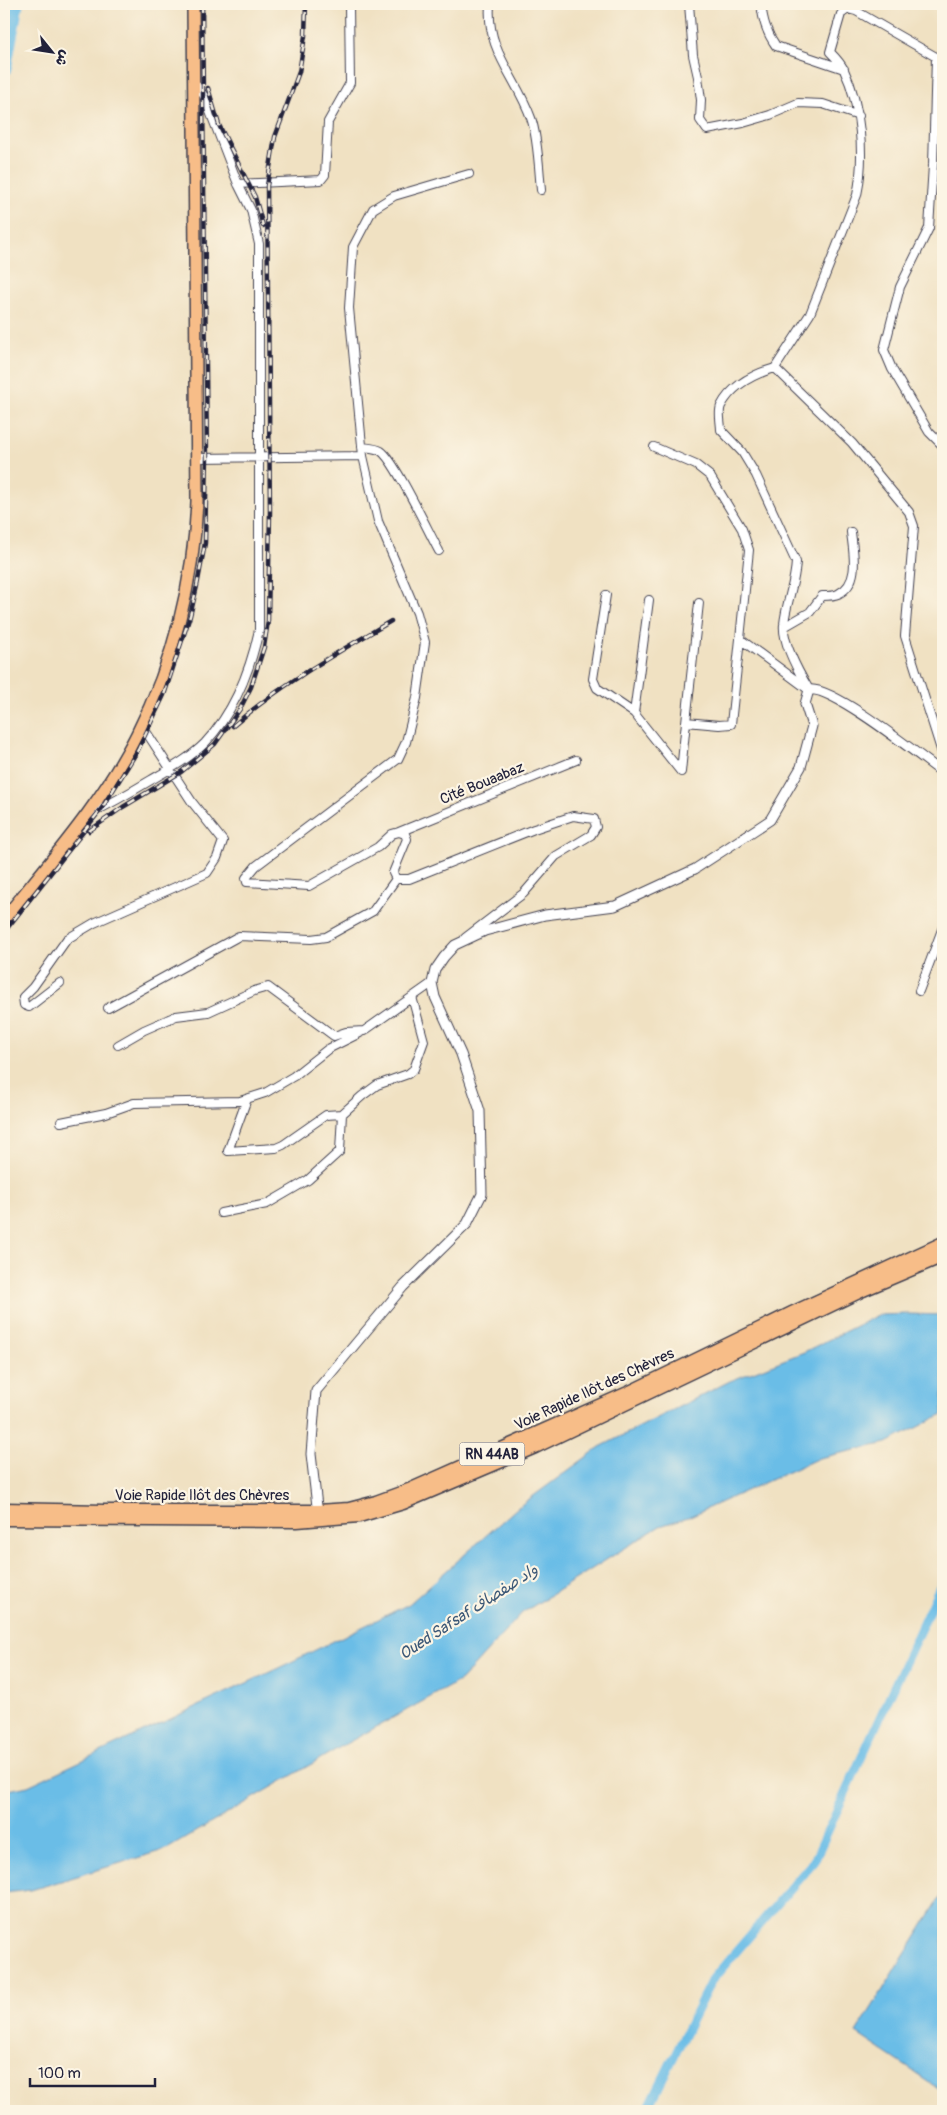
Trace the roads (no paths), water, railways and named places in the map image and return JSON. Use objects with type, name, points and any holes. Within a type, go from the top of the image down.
[{"type":"highway","name":"Voie Rapide Ilôt des Chèvres","points":[[4,1518],[318,1515],[376,1502],[409,1490],[630,1392],[792,1313],[943,1244]]},
{"type":"highway","name":"Voie Rapide Ilôt des Chèvres","points":[[4,1508],[359,1516],[403,1503],[535,1447],[863,1290],[943,1256]]},
{"type":"main road","points":[[4,918],[84,817],[111,779],[142,724],[162,675],[186,595],[196,528],[197,458],[193,4]]},
{"type":"street","points":[[238,184],[321,180],[325,175],[328,122],[350,84],[348,4]]},
{"type":"street","points":[[490,4],[492,38],[496,51],[521,94],[532,120],[542,190]]},
{"type":"street","points":[[689,4],[693,55],[701,100],[700,120],[707,130],[743,123],[770,115],[798,103],[823,104],[859,116]]},
{"type":"street","points":[[761,4],[763,22],[769,37],[776,46],[844,69]]},
{"type":"street","points":[[455,946],[484,931],[545,915],[615,906],[695,869],[770,820],[801,767],[812,726],[806,704],[809,690],[794,664],[784,627],[796,575],[796,562],[756,475],[742,452],[721,430],[720,407],[732,392],[756,374],[775,368],[810,314],[857,195],[861,178],[859,116],[844,69],[830,52],[841,14],[848,9],[856,11],[940,59],[929,228],[900,287],[884,350],[892,369],[929,432],[943,446]]},
{"type":"street","points":[[84,817],[170,769],[204,744],[221,722],[237,696],[255,649],[260,617],[259,244],[251,210],[238,184],[204,96],[193,82]]},
{"type":"street","points":[[363,452],[350,308],[353,247],[372,209],[394,196],[469,174]]},
{"type":"street","points":[[775,368],[852,444],[908,512],[914,526],[905,636],[943,756]]},
{"type":"street","points":[[654,447],[696,465],[710,476],[742,529],[749,550],[731,724],[719,725],[686,722]]},
{"type":"street","points":[[197,458],[363,452],[376,449],[385,454],[401,479],[439,551]]},
{"type":"street","name":"Cité Bouaabaz","points":[[363,452],[378,521],[417,613],[424,642],[417,698],[406,742],[398,759],[256,866],[246,878],[247,882],[309,886],[378,847],[392,834],[576,760]]},
{"type":"street","points":[[784,627],[810,612],[822,596],[838,594],[849,585],[855,564],[851,532]]},
{"type":"street","points":[[606,595],[593,679],[597,688],[634,713],[681,772],[699,603]]},
{"type":"street","points":[[634,713],[649,600]]},
{"type":"street","points":[[740,638],[809,690],[822,691],[859,711],[943,773]]},
{"type":"street","points":[[60,983],[29,1006],[24,1005],[23,997],[33,987],[67,939],[94,924],[207,873],[217,858],[223,841],[192,802],[142,724]]},
{"type":"street","points":[[318,1515],[311,1454],[316,1391],[403,1287],[467,1224],[482,1194],[480,1111],[461,1054],[435,997],[432,983],[435,970],[455,946],[524,893],[556,856],[591,835],[596,827],[594,819],[573,816],[534,829],[410,879],[396,879]]},
{"type":"street","points":[[396,879],[393,872],[407,836],[399,832]]},
{"type":"street","points":[[108,1008],[239,936],[311,939],[326,937],[373,911],[396,879]]},
{"type":"street","points":[[919,991],[943,927]]},
{"type":"street","points":[[61,1122],[106,1113],[134,1103],[216,1102],[265,1094],[294,1076],[328,1049],[364,1031],[432,983]]},
{"type":"street","points":[[118,1045],[144,1030],[176,1016],[208,1012],[254,991],[268,987],[334,1036],[346,1032],[364,1031]]},
{"type":"street","points":[[247,1098],[228,1150],[276,1148],[326,1115],[342,1114],[377,1085],[408,1074],[414,1069],[424,1041],[412,997]]},
{"type":"street","points":[[221,1214],[268,1204],[308,1180],[340,1151],[342,1114]]},
{"type":"water","name":"Oued Safsaf واد صفصاف","points":[[878,1315],[943,1315],[943,1414],[887,1443],[819,1458],[688,1517],[660,1526],[522,1613],[461,1680],[342,1746],[167,1849],[31,1890],[4,1893],[4,1791],[28,1786],[287,1664],[409,1604],[517,1508],[600,1447],[730,1381],[804,1352]]},
{"type":"water","points":[[943,1893],[943,2091],[856,2033]]},
{"type":"waterway","points":[[4,69],[16,4]]},
{"type":"waterway","points":[[647,2111],[711,1981],[814,1861],[943,1580]]},
{"type":"railway","points":[[4,932],[102,808],[138,750],[164,695],[190,616],[197,586],[205,543],[207,457],[202,4]]},
{"type":"railway","points":[[89,831],[123,807],[181,772],[215,744],[240,709],[251,687],[264,647],[268,621],[270,512],[267,186],[275,137],[299,72],[305,36],[306,4]]},
{"type":"railway","points":[[208,88],[219,125],[255,197],[263,226]]},
{"type":"railway","points":[[233,726],[270,696],[330,657],[391,621]]}]
